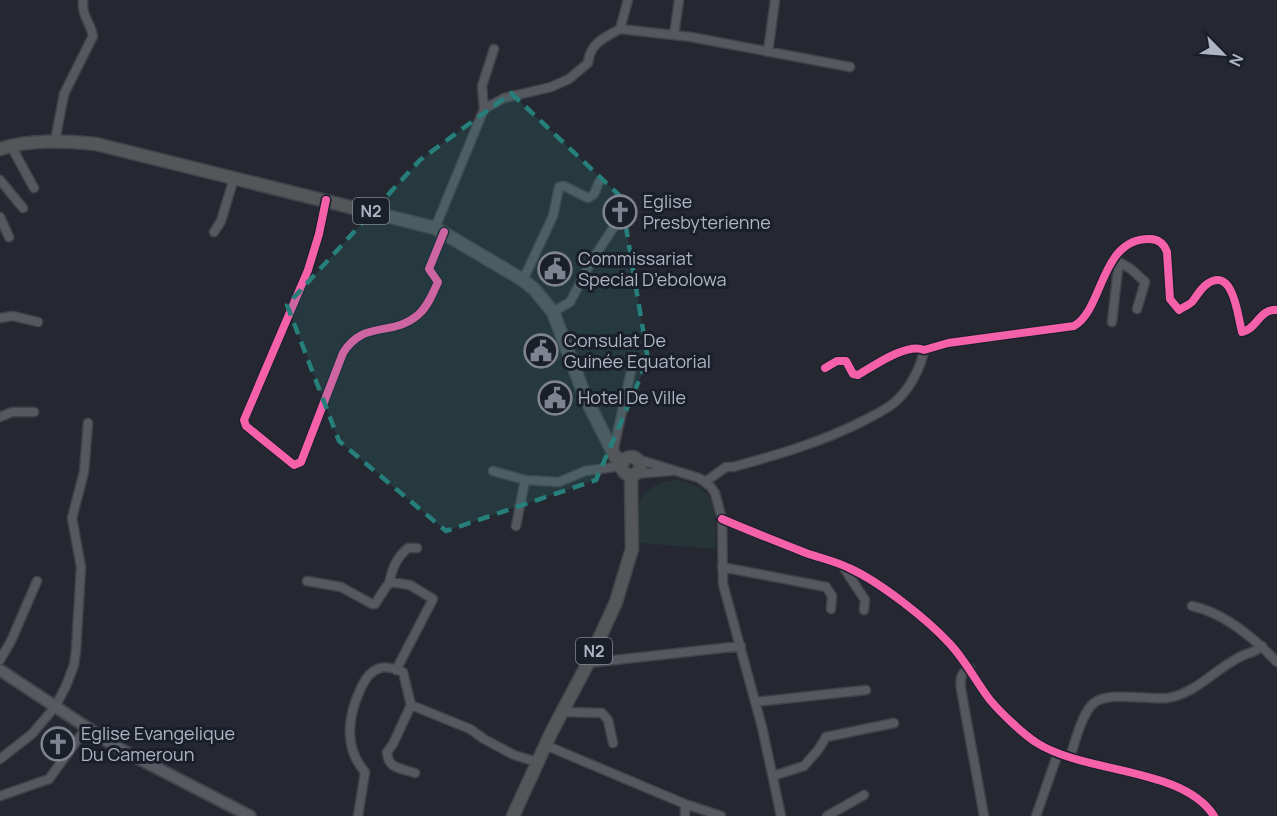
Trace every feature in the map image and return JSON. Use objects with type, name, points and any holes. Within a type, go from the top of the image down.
[{"type":"highway","name":"N2","points":[[5,148],[54,141],[96,144],[440,230],[523,280],[534,289],[553,312],[585,399],[616,458],[628,469],[632,549],[609,619],[545,745],[513,816]]},
{"type":"highway","points":[[628,469],[631,457],[637,459]]},
{"type":"main road","points":[[0,670],[86,728],[141,760],[250,816]]},
{"type":"street","points":[[54,141],[64,94],[93,36],[82,11],[83,0]]},
{"type":"street","points":[[620,29],[628,0]]},
{"type":"street","points":[[674,35],[679,0]]},
{"type":"street","points":[[768,52],[775,0]]},
{"type":"street","points":[[484,109],[504,98],[541,90],[569,79],[588,63],[589,52],[598,42],[620,29],[674,35],[850,67]]},
{"type":"street","points":[[326,200],[308,270],[244,420],[246,426],[294,465],[301,462],[350,342],[364,333],[386,330],[404,324],[419,314],[427,305],[438,282],[429,269],[440,230],[484,109],[482,86],[494,50]]},
{"type":"street","points":[[5,148],[34,188]]},
{"type":"street","points":[[214,232],[220,221],[234,178]]},
{"type":"street","points":[[0,180],[23,208]]},
{"type":"street","points":[[523,280],[553,216],[560,188],[564,186],[588,198],[594,194],[599,182]]},
{"type":"street","points":[[0,217],[9,237]]},
{"type":"street","points":[[553,312],[570,302],[591,262],[617,222]]},
{"type":"street","points":[[825,368],[837,361],[846,361],[853,374],[858,375],[897,352],[919,348],[924,350],[948,343],[1074,326],[1082,322],[1089,311],[1096,291],[1125,246],[1140,239],[1156,239],[1164,245],[1167,252],[1170,299],[1179,310],[1192,302],[1198,292],[1209,282],[1220,281],[1234,294],[1238,323],[1242,332],[1249,330],[1266,312],[1272,309],[1277,310]]},
{"type":"street","points":[[1117,261],[1145,282],[1137,309]]},
{"type":"street","points":[[1112,322],[1117,261]]},
{"type":"street","points":[[0,318],[13,316],[38,322]]},
{"type":"street","points":[[705,482],[726,467],[799,448],[851,427],[881,411],[897,401],[907,388],[921,364],[924,350]]},
{"type":"street","points":[[613,452],[632,367]]},
{"type":"street","points":[[0,417],[12,412],[34,412]]},
{"type":"street","points":[[0,759],[32,734],[55,707],[71,675],[76,651],[81,567],[72,518],[84,472],[88,423]]},
{"type":"street","points":[[637,459],[705,482],[715,493],[722,519],[723,584],[741,646],[781,816]]},
{"type":"street","points":[[493,471],[525,480],[559,482],[585,471],[628,469],[671,471]]},
{"type":"street","points":[[516,526],[525,480]]},
{"type":"street","points":[[722,519],[851,568],[910,609],[951,645],[970,668],[991,700],[1037,743],[1070,757],[1184,789],[1204,803],[1214,816]]},
{"type":"street","points":[[307,581],[341,587],[375,604],[389,584],[400,554],[408,548],[417,548]]},
{"type":"street","points":[[836,562],[846,570],[865,600],[864,610]]},
{"type":"street","points":[[722,567],[826,587],[832,596],[831,609]]},
{"type":"street","points":[[0,660],[11,641],[37,581]]},
{"type":"street","points":[[389,584],[391,582],[410,585],[433,599],[396,670]]},
{"type":"street","points":[[1192,606],[1223,617],[1262,646],[1277,662]]},
{"type":"street","points":[[588,663],[741,646]]},
{"type":"street","points":[[1070,757],[1086,714],[1096,702],[1107,698],[1168,698],[1184,694],[1235,659],[1247,652],[1257,651],[1262,646]]},
{"type":"street","points":[[358,816],[365,771],[352,752],[349,731],[354,703],[366,677],[383,667],[403,672],[411,705],[387,752],[387,761],[390,765],[415,773]]},
{"type":"street","points":[[970,668],[963,671],[960,682],[984,816]]},
{"type":"street","points":[[755,702],[866,690]]},
{"type":"street","points":[[411,705],[470,729],[514,755],[537,762]]},
{"type":"street","points":[[562,712],[602,713],[608,720],[613,743]]},
{"type":"street","points":[[773,776],[804,766],[818,750],[825,737],[894,723]]},
{"type":"street","points":[[0,796],[49,779],[86,728]]},
{"type":"street","points":[[545,745],[685,804],[721,816]]},
{"type":"street","points":[[1036,816],[1058,753]]},
{"type":"street","points":[[827,816],[864,795]]},
{"type":"street","points":[[685,804],[685,816]]},
{"type":"highlighted area","points":[[511,93],[621,197],[648,360],[596,480],[446,531],[339,441],[287,305],[420,160]]},
{"type":"shaded area","points":[[676,480],[691,483],[708,495],[714,512],[716,549],[639,543],[638,509],[645,493],[653,487]]},
{"type":"cycle path","points":[[326,200],[308,270],[244,420],[246,426],[294,465],[301,462],[343,353],[351,343],[369,332],[409,321],[428,303],[438,282],[429,269],[444,232]]},
{"type":"cycle path","points":[[825,368],[837,361],[846,361],[853,374],[858,375],[890,356],[908,349],[924,350],[948,343],[1074,326],[1092,305],[1104,276],[1121,250],[1134,242],[1150,239],[1161,243],[1167,252],[1170,299],[1179,310],[1192,302],[1207,284],[1216,280],[1229,287],[1242,332],[1251,327],[1266,312],[1277,310]]},
{"type":"cycle path","points":[[722,519],[844,566],[889,592],[950,644],[995,705],[1037,743],[1081,761],[1132,773],[1180,788],[1200,800],[1214,816]]},
{"type":"place","name":"Eglise Presbyterienne","points":[[620,212]]},
{"type":"place","name":"Commissariat Special D’ebolowa","points":[[555,269]]},
{"type":"place","name":"Consulat De Guinée Equatorial","points":[[541,351]]},
{"type":"place","name":"Hotel De Ville","points":[[555,398]]},
{"type":"place","name":"Eglise Evangelique Du Cameroun","points":[[58,744]]}]
